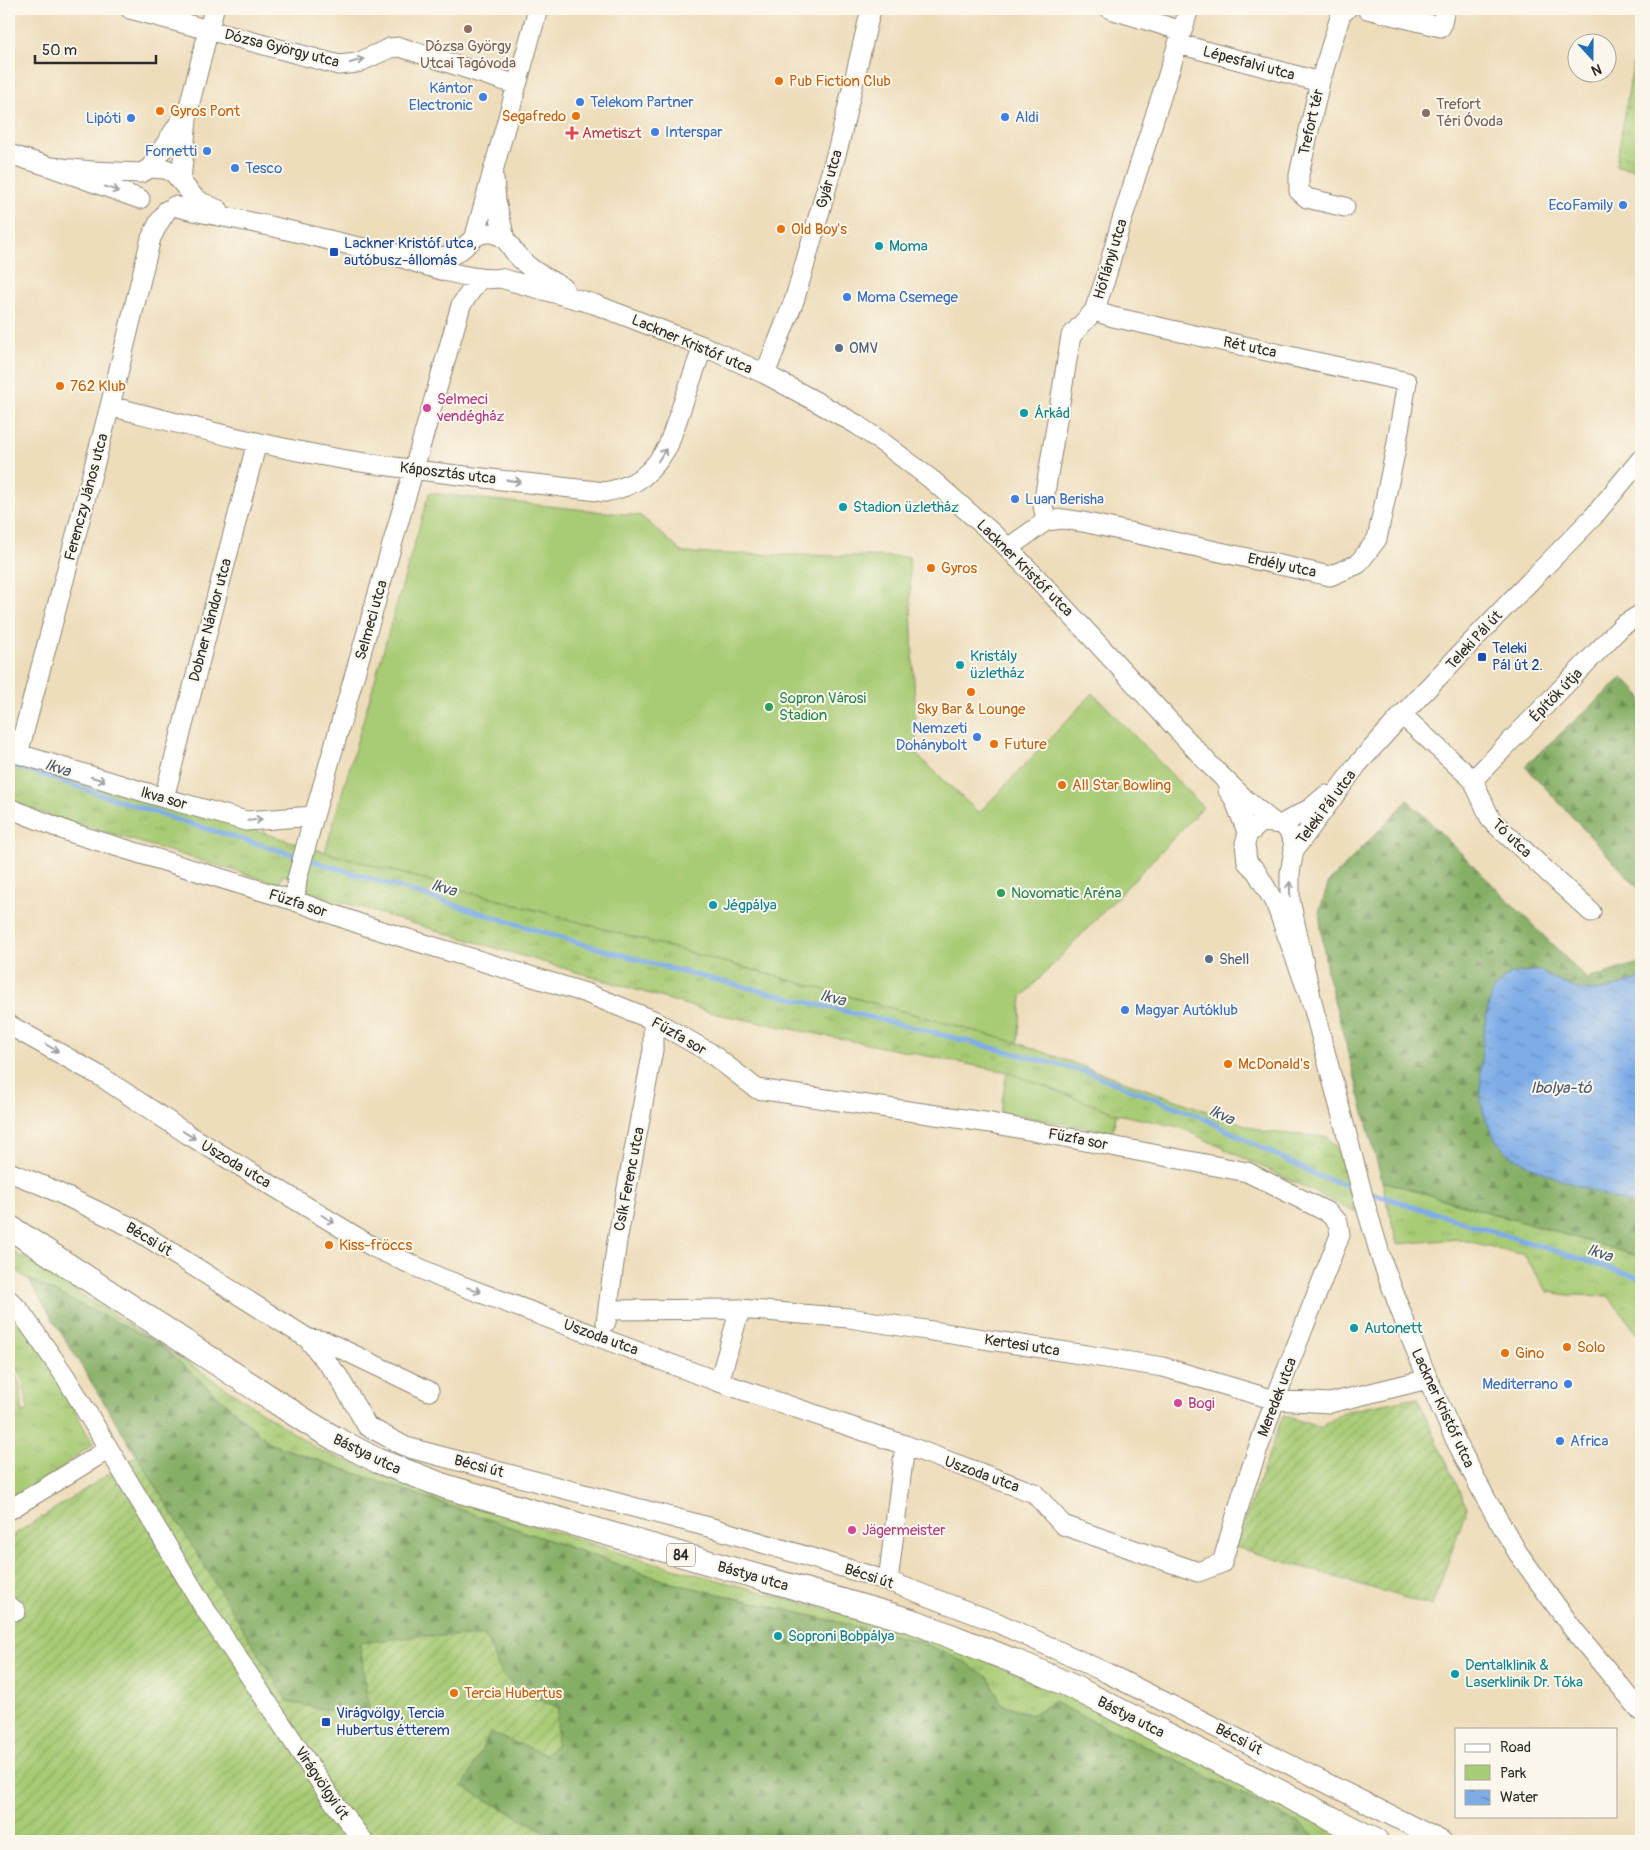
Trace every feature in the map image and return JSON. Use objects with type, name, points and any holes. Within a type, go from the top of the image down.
[{"type":"main road","name":"Bástya utca","points":[[9,1227],[307,1422],[378,1461],[447,1487],[915,1622],[1029,1667],[1073,1687],[1376,1841]]},
{"type":"street","name":"Dózsa György utca","points":[[130,9],[339,65],[357,63],[390,48],[400,47],[517,85]]},
{"type":"street","points":[[170,208],[180,200],[188,110],[214,9]]},
{"type":"street","name":"Selmeci utca","points":[[450,340],[454,300],[460,274],[493,174],[538,9]]},
{"type":"street","name":"Gyár utca","points":[[765,374],[800,281],[834,159],[871,9]]},
{"type":"street","name":"Lépesfalvi utca","points":[[1110,9],[1180,37],[1320,82]]},
{"type":"street","name":"Höflányi utca","points":[[1046,521],[1043,505],[1071,336],[1094,311],[1189,9]]},
{"type":"street","name":"Trefort tér","points":[[1345,207],[1308,198],[1299,191],[1299,175],[1320,82],[1341,14],[1347,9]]},
{"type":"street","points":[[1367,9],[1441,27],[1445,9]]},
{"type":"street","points":[[143,202],[136,190],[146,171],[188,110]]},
{"type":"street","name":"Lackner Kristóf utca","points":[[9,154],[51,167],[143,202],[153,210],[170,208],[252,222],[382,251],[427,257],[440,257],[456,253],[471,243]]},
{"type":"street","name":"Lackner Kristóf utca","points":[[51,167],[92,171],[166,169],[174,173],[201,202],[252,222]]},
{"type":"street","name":"Selmeci utca","points":[[493,174],[496,200],[510,245]]},
{"type":"street","name":"Ferenczy János utca","points":[[13,753],[110,406],[151,238],[152,220],[143,202]]},
{"type":"street","name":"Ferenczy János utca","points":[[151,238],[158,224],[170,208]]},
{"type":"street","points":[[480,278],[471,266],[471,243],[492,234],[499,235],[510,245],[513,260],[510,271],[500,278]]},
{"type":"street","name":"Lackner Kristóf utca","points":[[510,245],[525,264],[539,275],[594,304]]},
{"type":"street","name":"Lackner Kristóf utca","points":[[382,251],[424,265],[488,280],[500,278],[594,304],[703,346],[765,374],[856,424],[932,480],[1008,548],[1210,765],[1247,801],[1288,830],[1293,840],[1290,900],[1313,1006],[1364,1200],[1382,1261],[1410,1336],[1456,1441],[1486,1499],[1518,1553],[1573,1629],[1641,1711]]},
{"type":"street","name":"Selmeci utca","points":[[296,900],[297,879],[314,816],[450,340],[461,306],[467,294],[480,278]]},
{"type":"street","name":"Rét utca","points":[[1094,311],[1113,317],[1407,382]]},
{"type":"street","name":"Káposztás utca","points":[[110,406],[257,442],[335,458],[606,492],[627,486],[646,476],[668,446],[703,346]]},
{"type":"street","name":"Erdély utca","points":[[1046,521],[1063,519],[1084,522],[1330,576],[1358,564],[1377,540],[1396,448],[1407,382]]},
{"type":"street","name":"Dobner Nándor utca","points":[[164,798],[257,442]]},
{"type":"street","name":"Teleki Pál út","points":[[1357,765],[1503,608],[1593,517],[1641,459]]},
{"type":"street","name":"Teleki Pál út","points":[[1593,517],[1641,483]]},
{"type":"street","points":[[1008,548],[1046,521]]},
{"type":"street","name":"Építők útja","points":[[1473,780],[1622,626],[1641,614]]},
{"type":"street","name":"Tó utca","points":[[1402,715],[1473,780],[1491,820],[1591,912]]},
{"type":"street","name":"Ikva sor","points":[[13,753],[164,798],[246,820],[314,816]]},
{"type":"street","name":"Lackner Kristóf utca","points":[[1210,765],[1234,799],[1248,834],[1245,843],[1247,862],[1256,871],[1276,905],[1313,1006]]},
{"type":"street","name":"Teleki Pál utca","points":[[1277,823],[1311,808],[1357,765]]},
{"type":"street","name":"Teleki Pál utca","points":[[1293,854],[1357,765]]},
{"type":"street","name":"Fűzfa sor","points":[[9,808],[69,832],[296,900],[370,927],[586,993],[653,1020],[709,1052],[757,1089],[991,1122],[1247,1172],[1327,1212],[1338,1222],[1340,1235]]},
{"type":"street","points":[[1248,834],[1262,822],[1277,823]]},
{"type":"street","points":[[1256,871],[1269,875],[1278,872],[1286,867],[1293,854]]},
{"type":"street","name":"Csík Ferenc utca","points":[[604,1338],[619,1232],[653,1050],[653,1020]]},
{"type":"street","name":"Uszoda utca","points":[[9,1025],[100,1076],[189,1135],[373,1247],[441,1278],[720,1382],[905,1445],[1034,1493],[1063,1525],[1198,1572],[1222,1563]]},
{"type":"street","name":"Bécsi út","points":[[9,1172],[44,1186],[133,1228],[307,1338],[338,1376],[367,1426],[406,1447],[716,1529],[888,1581],[998,1623],[1107,1673],[1442,1841]]},
{"type":"street","name":"Meredek utca","points":[[1222,1563],[1244,1488],[1275,1400],[1340,1235]]},
{"type":"street","name":"Virágvölgyi út","points":[[9,1300],[20,1311],[48,1352],[205,1609],[331,1798],[363,1841]]},
{"type":"street","points":[[720,1382],[740,1309]]},
{"type":"street","name":"Kertesi utca","points":[[608,1310],[740,1309],[848,1318],[1163,1367],[1275,1400],[1330,1403],[1428,1378]]},
{"type":"street","name":"Bécsi út","points":[[307,1338],[324,1341],[429,1390]]},
{"type":"street","points":[[888,1581],[905,1445]]},
{"type":"street","points":[[9,1510],[109,1449]]},
{"type":"green space","points":[[1641,17],[1641,170],[1616,166]]},
{"type":"green space","points":[[429,493],[641,516],[683,553],[909,557],[917,755],[979,813],[1093,693],[1203,807],[1022,997],[1018,1043],[325,852]]},
{"type":"green space","points":[[1623,677],[1641,696],[1641,891],[1525,766]]},
{"type":"green space","points":[[9,751],[31,761],[325,852],[1018,1043],[1265,1132],[1327,1137],[1338,1149],[1356,1212],[1179,1127],[1117,1114],[1007,1072],[717,1014],[308,892],[307,882],[283,875],[279,884],[12,804],[9,802]]},
{"type":"green space","points":[[1408,800],[1587,979],[1639,963],[1641,959],[1641,977],[1608,989],[1582,990],[1541,971],[1494,990],[1488,1009],[1480,1069],[1630,1203],[1641,1201],[1641,1257],[1382,1181],[1327,973],[1319,912],[1329,882]]},
{"type":"green space","points":[[1007,1072],[1117,1114],[1112,1132],[1000,1113]]},
{"type":"green space","points":[[1382,1181],[1641,1257],[1641,1338],[1608,1296],[1568,1295],[1548,1292],[1524,1255],[1459,1239],[1397,1244]]},
{"type":"green space","points":[[9,1249],[157,1342],[28,1279],[9,1266]]},
{"type":"green space","points":[[28,1279],[157,1342],[271,1444],[672,1583],[922,1642],[964,1662],[989,1678],[1001,1703],[1031,1715],[1053,1702],[1187,1766],[1298,1823],[1320,1841],[562,1841],[463,1787],[490,1732],[545,1754],[558,1707],[520,1694],[499,1671],[486,1636],[420,1636],[360,1643],[370,1720],[288,1702]]},
{"type":"green space","points":[[9,1307],[36,1341],[93,1444],[49,1477],[9,1498],[9,1366],[19,1383],[22,1414],[28,1411],[21,1377],[9,1360]]},
{"type":"green space","points":[[157,1342],[319,1450],[408,1485],[630,1556],[945,1642],[1101,1710],[1354,1841],[1320,1841],[1298,1823],[1187,1766],[1053,1702],[1031,1715],[1001,1703],[989,1678],[922,1642],[672,1583],[271,1444]]},
{"type":"green space","points":[[1417,1397],[1467,1508],[1432,1606],[1235,1547],[1283,1415],[1321,1428],[1343,1412]]},
{"type":"green space","points":[[137,1456],[288,1702],[370,1719],[360,1643],[420,1636],[486,1636],[499,1670],[520,1694],[558,1707],[556,1745],[545,1754],[490,1733],[463,1787],[562,1841],[9,1841],[9,1538]]},
{"type":"water","name":"Ibolya-tó","points":[[1541,971],[1570,986],[1588,991],[1615,987],[1641,977],[1641,1201],[1630,1203],[1618,1200],[1537,1170],[1522,1162],[1499,1144],[1489,1126],[1482,1106],[1481,1081],[1484,1029],[1490,1000],[1494,990],[1507,976],[1519,972]]},
{"type":"waterway","name":"Ikva","points":[[9,764],[184,822],[298,856]]},
{"type":"waterway","name":"Ikva","points":[[307,859],[558,937],[683,972],[1087,1072],[1199,1116],[1318,1176],[1357,1188]]},
{"type":"waterway","name":"Ikva","points":[[1365,1191],[1641,1278]]},
{"type":"place","name":"Dózsa György Utcai Tagóvoda","points":[[468,29]]},
{"type":"place","name":"Pub Fiction Club","points":[[779,81]]},
{"type":"place","name":"Kántor Electronic","points":[[483,97]]},
{"type":"place","name":"Telekom Partner","points":[[580,102]]},
{"type":"place","name":"Gyros Pont","points":[[160,111]]},
{"type":"place","name":"Trefort Téri Óvoda","points":[[1426,113]]},
{"type":"place","name":"Segafredo","points":[[576,116]]},
{"type":"place","name":"Aldi","points":[[1005,117]]},
{"type":"place","name":"Lipóti","points":[[131,118]]},
{"type":"place","name":"Interspar","points":[[655,132]]},
{"type":"place","name":"Ametiszt","points":[[572,133]]},
{"type":"place","name":"Fornetti","points":[[207,151]]},
{"type":"place","name":"Tesco","points":[[235,168]]},
{"type":"place","name":"EcoFamily","points":[[1623,205]]},
{"type":"place","name":"Old Boy's","points":[[781,229]]},
{"type":"place","name":"Moma","points":[[879,246]]},
{"type":"place","name":"Lackner Kristóf utca, autóbusz-állomás","points":[[334,252]]},
{"type":"place","name":"Moma Csemege","points":[[847,297]]},
{"type":"place","name":"OMV","points":[[839,348]]},
{"type":"place","name":"762 Klub","points":[[60,386]]},
{"type":"place","name":"Selmeci vendégház","points":[[427,408]]},
{"type":"place","name":"Árkád","points":[[1024,413]]},
{"type":"place","name":"Luan Berisha","points":[[1015,499]]},
{"type":"place","name":"Stadion üzletház","points":[[843,507]]},
{"type":"place","name":"Gyros","points":[[931,568]]},
{"type":"place","name":"Teleki Pál út 2.","points":[[1482,657]]},
{"type":"place","name":"Kristály üzletház","points":[[960,665]]},
{"type":"place","name":"Sky Bar & Lounge","points":[[971,692]]},
{"type":"place","name":"Sopron Városi Stadion","points":[[769,707]]},
{"type":"place","name":"Nemzeti Dohánybolt","points":[[977,737]]},
{"type":"place","name":"Future","points":[[994,744]]},
{"type":"place","name":"All Star Bowling","points":[[1062,785]]},
{"type":"place","name":"Novomatic Aréna","points":[[1001,893]]},
{"type":"place","name":"Jégpálya","points":[[713,905]]},
{"type":"place","name":"Shell","points":[[1209,959]]},
{"type":"place","name":"Magyar Autóklub","points":[[1125,1010]]},
{"type":"place","name":"McDonald's","points":[[1228,1064]]},
{"type":"place","name":"Kiss-fröccs","points":[[329,1245]]},
{"type":"place","name":"Autonett","points":[[1354,1328]]},
{"type":"place","name":"Solo","points":[[1567,1347]]},
{"type":"place","name":"Gino","points":[[1505,1353]]},
{"type":"place","name":"Mediterrano","points":[[1568,1384]]},
{"type":"place","name":"Bogi","points":[[1178,1403]]},
{"type":"place","name":"Africa","points":[[1560,1441]]},
{"type":"place","name":"Jägermeister","points":[[852,1530]]},
{"type":"place","name":"Soproni Bobpálya","points":[[778,1636]]},
{"type":"place","name":"Dentalklinik & Laserklinik Dr. Tóka","points":[[1455,1674]]},
{"type":"place","name":"Tercia Hubertus","points":[[454,1693]]},
{"type":"place","name":"Virágvölgy, Tercia Hubertus étterem","points":[[326,1722]]}]
